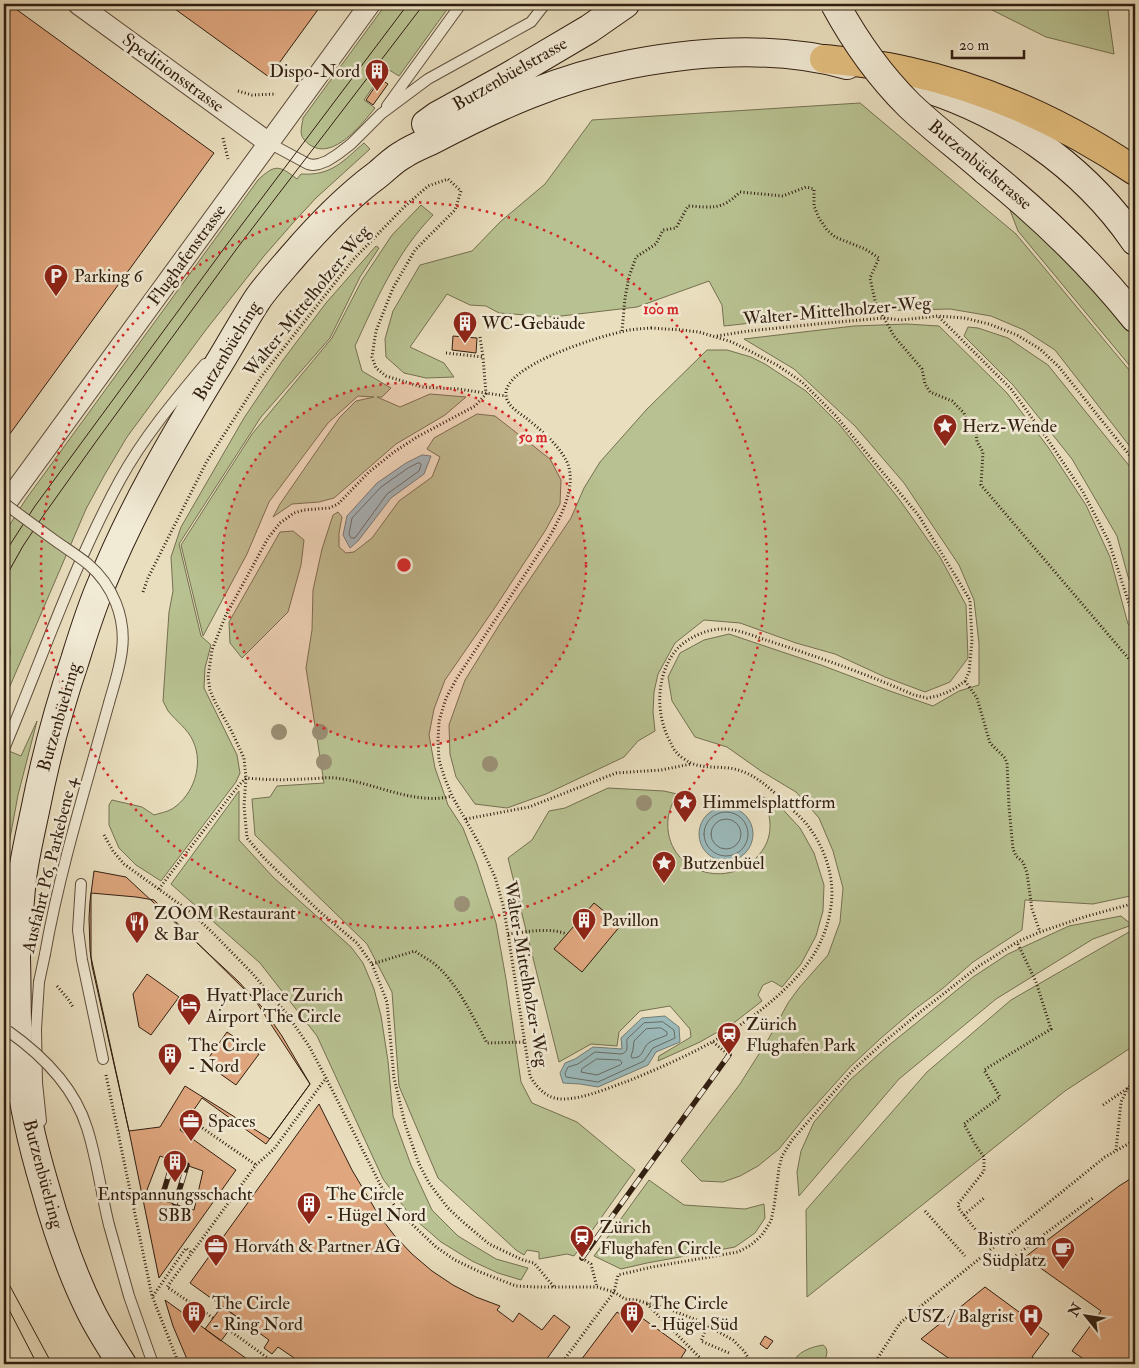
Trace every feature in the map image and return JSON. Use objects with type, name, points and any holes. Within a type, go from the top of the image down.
[{"type":"highway","points":[[824,59],[905,70],[943,79],[976,90],[1043,117],[1080,137],[1135,172]]},
{"type":"main road","name":"Butzenbüelstrasse","points":[[404,154],[419,130],[437,116],[589,29],[625,4]]},
{"type":"main road","name":"Butzenbüelstrasse","points":[[835,4],[859,45],[895,90],[1057,232],[1135,318]]},
{"type":"main road","points":[[404,154],[469,120],[514,100],[545,87],[607,68],[700,54],[768,53],[824,59],[921,86],[998,118],[1051,153],[1071,170],[1093,190],[1135,241]]},
{"type":"main road","name":"Butzenbüelring","points":[[122,1364],[91,1312],[66,1253],[30,1131],[19,1063],[17,945],[22,878],[46,756],[61,700],[102,583],[128,525],[161,461],[259,298],[277,274],[322,224],[355,192],[404,154]]},
{"type":"street","name":"Speditionsstrasse","points":[[78,4],[269,143]]},
{"type":"street","name":"Flughafenstrasse","points":[[4,505],[370,4]]},
{"type":"lane","points":[[381,114],[461,4]]},
{"type":"lane","points":[[269,143],[308,164],[313,165],[327,161],[351,144],[381,114],[428,79],[531,22],[545,4]]},
{"type":"lane","points":[[4,749],[78,567],[120,480],[158,421],[259,298]]},
{"type":"lane","name":"Ausfahrt P6, Parkebene 4","points":[[4,505],[88,564],[100,577],[110,592],[118,610],[123,640],[120,662],[64,864],[39,982],[36,1029],[37,1083],[42,1137],[54,1217]]},
{"type":"lane","points":[[81,884],[78,930],[82,960],[103,1059]]},
{"type":"lane","points":[[4,1028],[24,1042],[48,1064],[59,1076],[77,1104],[93,1148],[109,1225],[123,1277],[152,1364]]},
{"type":"path","name":"Walter-Mittelholzer-Weg","points":[[144,592],[152,569],[208,461],[261,377],[352,261],[403,208],[428,186],[448,179],[461,192],[455,210],[415,250],[392,288],[376,331],[372,357],[376,368],[386,376],[422,387],[458,388],[506,396]]},
{"type":"path","points":[[622,331],[625,298],[636,257],[656,244],[663,230],[676,228],[688,206],[718,207],[732,200],[740,192],[783,196],[806,187],[814,189],[814,206],[823,224],[834,237],[865,248],[878,258],[870,278],[876,305],[894,336],[922,369],[925,384],[930,392],[952,401],[964,413],[968,425],[976,432],[977,442],[984,452],[981,485],[1135,666]]},
{"type":"path","name":"Walter-Mittelholzer-Weg","points":[[466,819],[529,807],[616,773],[661,770],[692,764],[706,767],[724,767],[741,771],[768,787],[810,828],[824,851],[831,878],[832,904],[825,934],[810,962],[766,1006],[740,1026],[668,1065],[606,1089],[564,1100],[546,1095],[536,1086],[530,1076],[503,905],[494,877],[481,847],[452,796],[445,779],[439,760],[438,740],[439,721],[446,698],[457,678],[547,541],[556,525],[568,493],[570,477],[567,463],[560,451],[528,419],[511,407],[506,396],[507,388],[513,379],[532,365],[574,345],[622,331],[651,328],[682,330],[716,337],[748,331],[884,318],[901,320],[938,316],[964,318],[989,324],[1017,335],[1040,350],[1059,366],[1135,462]]},
{"type":"path","points":[[938,316],[1011,389],[1083,492],[1109,542],[1135,622]]},
{"type":"path","points":[[480,337],[486,394],[475,406],[417,436],[394,452],[369,472],[338,504],[329,508],[304,510],[294,513],[280,523],[268,538],[225,617],[212,650],[208,677],[210,690],[215,702],[244,758],[246,778],[244,806],[247,838],[264,858],[319,912],[357,943],[372,964],[387,1002],[394,1078],[405,1124],[419,1164],[429,1183],[448,1208],[489,1244],[534,1264],[554,1287]]},
{"type":"path","points":[[692,764],[677,754],[667,737],[661,714],[660,693],[666,666],[674,653],[685,642],[702,633],[719,629],[735,630],[820,657],[914,695],[927,698],[948,692],[965,681],[969,672],[972,641],[970,600],[919,516],[835,415],[802,382],[751,351],[716,337]]},
{"type":"path","points":[[446,353],[483,357]]},
{"type":"path","points":[[965,681],[977,698],[990,743],[1005,758],[1007,763],[1008,807],[1013,849],[1016,856],[1023,862],[1027,873],[1032,909],[1040,932]]},
{"type":"path","points":[[738,776],[741,771]]},
{"type":"path","points":[[246,778],[269,780],[334,778],[368,784],[417,798],[436,799],[452,796]]},
{"type":"path","points":[[160,889],[246,778]]},
{"type":"path","points":[[104,835],[113,851],[124,864],[189,911],[212,932],[252,973],[286,1013],[309,1046],[382,1188],[397,1209],[436,1247],[455,1260],[516,1286],[597,1287],[614,1292],[625,1299],[670,1310],[733,1340],[744,1351],[752,1364]]},
{"type":"path","points":[[561,1364],[614,1292],[618,1275],[738,1252],[751,1245],[762,1235],[771,1221],[782,1156],[792,1140],[854,1070],[919,1013],[979,966],[1017,942],[1084,917],[1135,903]]},
{"type":"path","points":[[508,934],[549,930],[567,934]]},
{"type":"path","points":[[984,1240],[959,1209],[958,1204],[984,1171],[984,1157],[964,1124],[1000,1097],[984,1070],[1051,1029],[1036,982],[1017,942]]},
{"type":"path","points":[[372,964],[415,951],[432,962],[448,978],[488,1043],[525,1042]]},
{"type":"path","points":[[713,1042],[729,1055]]},
{"type":"path","points":[[103,1059],[152,1296],[179,1364]]},
{"type":"path","points":[[213,1318],[168,1287],[256,1165],[274,1149],[326,1078]]},
{"type":"path","points":[[1103,1105],[1135,1081]]},
{"type":"path","points":[[1116,1150],[1121,1102],[1128,1088]]},
{"type":"path","points":[[188,1118],[256,1165]]},
{"type":"path","points":[[874,1364],[900,1323],[1098,1163],[1116,1150],[1135,1140]]},
{"type":"path","points":[[964,1215],[984,1198]]},
{"type":"path","points":[[999,1268],[1093,1198]]},
{"type":"path","points":[[925,1211],[965,1256]]},
{"type":"path","points":[[152,1296],[186,1248],[192,1253]]},
{"type":"path","points":[[582,1258],[591,1264],[597,1287]]},
{"type":"path","points":[[646,1303],[706,1364]]},
{"type":"path","points":[[707,1326],[701,1341],[729,1352]]},
{"type":"path","points":[[229,1330],[276,1364]]},
{"type":"green space","points":[[386,4],[451,4],[399,76],[386,68],[364,100],[375,108],[355,131],[337,145],[328,148],[319,149],[310,145],[301,133],[303,118]]},
{"type":"green space","points":[[980,4],[1107,4],[1114,54],[1046,37]]},
{"type":"green space","points":[[860,103],[1016,234],[1135,377],[1135,453],[1055,350],[1024,330],[991,316],[950,309],[862,311],[724,326],[722,305],[709,281],[637,307],[553,317],[499,313],[486,306],[470,305],[447,294],[410,347],[444,363],[454,377],[426,378],[404,373],[386,357],[385,339],[393,311],[420,265],[472,251],[500,222],[545,184],[592,120]]},
{"type":"green space","points":[[364,143],[370,149],[316,198],[264,256],[205,331],[127,437],[86,509],[4,700],[4,676],[10,652],[4,632],[4,534],[26,499],[258,180],[269,171],[277,168],[286,171],[297,179],[301,174],[321,173],[336,166]]},
{"type":"green space","points":[[1007,202],[1046,235],[1135,331],[1135,372],[1018,231]]},
{"type":"green space","points":[[421,205],[433,215],[420,229],[388,277],[355,346],[362,371],[391,388],[382,397],[377,397],[400,407],[430,394],[466,397],[445,415],[396,444],[334,498],[319,502],[292,504],[273,517],[340,417],[356,401],[374,397],[358,396],[328,423],[269,502],[247,554],[203,636],[181,545],[252,434],[332,338],[362,280],[392,235]]},
{"type":"green space","points":[[376,246],[379,248],[360,277],[330,338],[261,417],[179,544],[201,636],[211,645],[205,668],[204,688],[237,755],[240,773],[236,782],[161,881],[136,865],[119,848],[109,825],[109,805],[112,800],[142,807],[154,815],[166,812],[180,803],[186,796],[195,778],[197,759],[193,741],[185,729],[168,711],[163,701],[169,612],[173,591],[171,557],[181,527],[244,418],[283,360],[326,303]]},
{"type":"green space","points":[[907,324],[939,326],[1007,393],[1048,447],[1086,505],[1110,557],[1128,624],[1135,630],[1135,895],[1093,904],[1025,900],[1022,930],[973,962],[881,1038],[850,1067],[779,1149],[758,1166],[740,1176],[723,1182],[701,1181],[681,1161],[740,1084],[788,1003],[828,955],[840,922],[843,888],[833,851],[819,818],[796,792],[761,771],[727,747],[695,737],[672,701],[668,677],[680,653],[704,640],[729,634],[933,706],[959,691],[979,685],[979,643],[974,600],[959,565],[904,483],[855,426],[794,369],[744,339],[854,326]]},
{"type":"green space","points":[[968,327],[978,328],[1008,338],[1048,365],[1135,473],[1135,600],[1117,536],[1072,459],[1013,385],[964,336]]},
{"type":"green space","points":[[707,350],[727,350],[751,357],[765,364],[806,391],[839,424],[899,499],[940,557],[966,605],[968,658],[950,682],[925,692],[885,677],[835,654],[796,643],[740,623],[704,620],[675,643],[658,674],[654,692],[653,712],[655,731],[638,741],[624,757],[546,794],[507,808],[475,804],[456,777],[450,754],[449,725],[465,680],[501,622],[571,518],[584,488],[600,462],[647,409]]},
{"type":"green space","points":[[477,414],[495,416],[550,459],[561,480],[560,504],[545,531],[496,606],[445,680],[434,709],[429,735],[435,768],[448,805],[463,828],[496,923],[521,1082],[532,1103],[577,1122],[635,1170],[574,1256],[567,1254],[539,1259],[539,1252],[527,1250],[524,1255],[516,1250],[438,1178],[399,1086],[392,992],[367,944],[255,835],[252,799],[270,797],[277,786],[324,783],[306,668],[312,630],[313,590],[322,549],[333,515],[338,512],[342,517],[339,547],[346,553],[354,552],[372,538],[399,501],[432,477],[440,457],[427,449],[434,438]]},
{"type":"green space","points":[[293,531],[304,540],[301,565],[288,612],[242,658],[230,643],[229,622],[280,532]]},
{"type":"green space","points":[[37,721],[18,795],[8,849],[4,847],[4,749],[21,756]]},
{"type":"green space","points":[[608,788],[664,791],[677,794],[670,809],[668,819],[669,837],[676,852],[687,864],[702,871],[717,874],[734,872],[749,864],[762,851],[770,831],[768,811],[763,797],[775,801],[800,828],[814,853],[824,885],[823,911],[816,936],[801,964],[782,987],[772,981],[763,985],[758,995],[762,1001],[735,1022],[700,1042],[658,1061],[659,1056],[691,1037],[690,1029],[670,1006],[640,1011],[619,1032],[617,1046],[591,1044],[559,1062],[508,858],[532,840],[549,811],[565,808]]},
{"type":"green space","points":[[239,791],[239,840],[273,877],[351,947],[363,963],[374,989],[381,1016],[388,1061],[393,1116],[411,1165],[432,1210],[458,1236],[496,1259],[528,1268],[521,1280],[498,1273],[472,1261],[441,1242],[410,1215],[383,1179],[317,1036],[260,963],[171,884]]},
{"type":"green space","points":[[1121,916],[1132,925],[1093,939],[996,999],[899,1079],[799,1196],[797,1172],[801,1151],[814,1122],[850,1080],[888,1046],[973,977],[1008,954],[1069,926]]},
{"type":"green space","points":[[1135,930],[1135,1045],[1065,1091],[807,1297],[806,1210],[927,1072],[1011,1000]]},
{"type":"green space","points":[[649,1180],[684,1205],[745,1209],[764,1204],[765,1218],[755,1233],[735,1247],[621,1269],[594,1256]]},
{"type":"green space","points":[[823,1345],[827,1351],[823,1364],[793,1364],[801,1353]]},
{"type":"water","points":[[422,455],[431,456],[424,474],[391,498],[358,541],[350,548],[343,535],[347,516],[377,483],[406,463]]},
{"type":"water","points":[[726,807],[736,809],[745,815],[751,824],[753,834],[751,844],[745,853],[736,859],[726,861],[716,859],[707,853],[701,844],[699,834],[701,824],[707,815],[716,809]]},
{"type":"water","points":[[665,1016],[679,1027],[680,1042],[656,1052],[648,1065],[598,1087],[563,1083],[560,1073],[565,1063],[593,1047],[622,1049],[621,1038],[642,1018]]},
{"type":"building","name":"Parking 6","points":[[9,4],[214,153],[4,442],[4,12]]},
{"type":"building","points":[[168,4],[322,4],[269,77]]},
{"type":"building","name":"Dispo-Nord","points":[[380,79],[388,84],[373,105],[366,100]]},
{"type":"building","name":"WC-Gebäude","points":[[453,336],[477,338],[476,353],[452,350]]},
{"type":"building","name":"The Circle - Nord","points":[[94,871],[126,877],[238,981],[262,1007],[282,1036],[310,1084],[266,1144],[202,1098],[180,1130],[236,1170],[159,1278],[129,1131],[92,966],[89,918]],"holes":[[[147,974],[179,997],[151,1035],[139,1027],[133,994]],[[227,1032],[259,1054],[236,1085],[205,1063]]]},
{"type":"building","name":"The Circle - Nord","points":[[91,893],[154,900],[255,1000],[310,1084],[270,1139],[185,1086],[160,1127],[129,1131],[91,957]]},
{"type":"building","name":"Pavillon","points":[[594,903],[621,925],[582,972],[554,949]]},
{"type":"building","name":"The Circle - Hügel Nord","points":[[319,1104],[352,1170],[378,1214],[412,1254],[453,1285],[476,1297],[500,1306],[497,1310],[513,1322],[519,1313],[542,1330],[554,1315],[570,1327],[543,1364],[303,1364],[278,1347],[272,1354],[264,1348],[269,1340],[190,1283]]},
{"type":"building","name":"Entspannungsschacht SBB","points":[[160,1156],[203,1171],[194,1210],[145,1195]]},
{"type":"building","points":[[1135,1176],[1135,1364],[1091,1364],[1072,1351],[1101,1311],[1025,1257]]},
{"type":"building","points":[[985,1287],[1049,1334],[1032,1357],[1042,1364],[957,1364],[921,1339]]},
{"type":"building","name":"The Circle - Ring Nord","points":[[165,1300],[254,1364],[189,1364],[173,1326]]},
{"type":"building","points":[[222,1306],[238,1318],[221,1341],[205,1329]]},
{"type":"building","name":"The Circle - Hügel Süd","points":[[617,1312],[633,1323],[638,1315],[686,1350],[681,1358],[689,1364],[578,1364]]},
{"type":"building","points":[[765,1336],[773,1341],[767,1349],[760,1344]]},
{"type":"tram line","points":[[4,554],[35,506],[228,243],[408,4]]},
{"type":"tram line","points":[[4,580],[23,546],[95,443],[238,247],[424,4]]},
{"type":"tram line","points":[[4,1275],[52,1364]]},
{"type":"tram line","points":[[4,1300],[37,1364]]},
{"type":"railway","points":[[582,1258],[729,1055]]},
{"type":"railway","points":[[161,1200],[173,1161]]},
{"type":"railway","points":[[175,1204],[187,1165]]},
{"type":"place","name":"Dispo-Nord","points":[[377,92]]},
{"type":"place","name":"Parking 6","points":[[56,297]]},
{"type":"place","name":"WC-Gebäude","points":[[465,344]]},
{"type":"place","name":"Herz-Wende","points":[[945,447]]},
{"type":"place","name":"Himmelsplattform","points":[[685,823]]},
{"type":"place","name":"Butzenbüel","points":[[664,884]]},
{"type":"place","name":"Pavillon","points":[[584,941]]},
{"type":"place","name":"ZOOM Restaurant & Bar","points":[[137,944]]},
{"type":"place","name":"Hyatt Place Zurich Airport The Circle","points":[[189,1026]]},
{"type":"place","name":"Zürich Flughafen Park","points":[[729,1055]]},
{"type":"place","name":"The Circle - Nord","points":[[170,1076]]},
{"type":"place","name":"Spaces","points":[[191,1142]]},
{"type":"place","name":"Entspannungsschacht SBB","points":[[175,1183]]},
{"type":"place","name":"The Circle - Hügel Nord","points":[[309,1225]]},
{"type":"place","name":"Zürich Flughafen Circle","points":[[582,1258]]},
{"type":"place","name":"Horváth & Partner AG","points":[[216,1267]]},
{"type":"place","name":"Bistro am Südplatz","points":[[1063,1270]]},
{"type":"place","name":"The Circle - Ring Nord","points":[[194,1334]]},
{"type":"place","name":"The Circle - Hügel Süd","points":[[632,1334]]},
{"type":"place","name":"USZ / Balgrist","points":[[1031,1337]]}]
